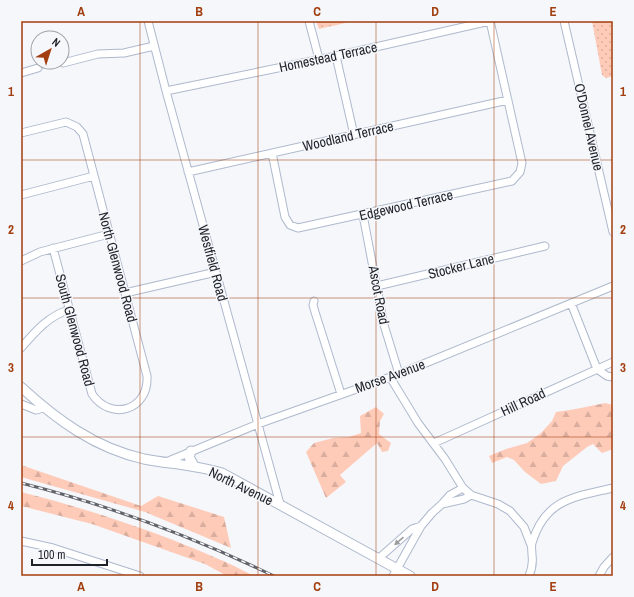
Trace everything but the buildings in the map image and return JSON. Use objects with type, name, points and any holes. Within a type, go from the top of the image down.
[{"type":"main road","name":"North Avenue","points":[[21,387],[44,408],[71,429],[99,444],[135,457],[194,466],[222,473],[378,559],[395,572],[410,576]]},
{"type":"main road","points":[[190,451],[189,457],[194,466]]},
{"type":"street","name":"Westfield Road","points":[[148,21],[188,172],[280,504]]},
{"type":"street","points":[[310,21],[319,59]]},
{"type":"street","points":[[490,21],[508,100]]},
{"type":"street","name":"Homestead Terrace","points":[[166,91],[336,56],[490,21]]},
{"type":"street","name":"O'Donnel Avenue","points":[[564,21],[613,232]]},
{"type":"street","points":[[70,61],[98,54],[124,53],[154,46]]},
{"type":"street","points":[[336,56],[354,135]]},
{"type":"street","points":[[21,73],[31,70]]},
{"type":"street","name":"Woodland Terrace","points":[[188,172],[508,100]]},
{"type":"street","name":"Edgewood Terrace","points":[[272,153],[285,217],[290,225],[301,228],[506,183],[515,178],[520,172],[522,163],[508,100]]},
{"type":"street","name":"North Glenwood Road","points":[[21,133],[62,123],[77,126],[83,134],[146,372],[147,382],[143,397],[134,406],[128,408]]},
{"type":"street","points":[[21,195],[94,176]]},
{"type":"street","name":"Ascot Road","points":[[363,214],[384,325],[399,374]]},
{"type":"street","points":[[21,261],[33,254],[109,234]]},
{"type":"street","name":"Stocker Lane","points":[[376,286],[544,246]]},
{"type":"street","name":"South Glenwood Road","points":[[53,248],[92,394],[100,404],[105,407],[120,410],[128,408]]},
{"type":"street","points":[[125,293],[216,272]]},
{"type":"street","name":"Morse Avenue","points":[[166,462],[258,424],[399,374],[613,286]]},
{"type":"street","points":[[314,301],[313,305],[315,312],[341,394]]},
{"type":"street","points":[[571,303],[597,369],[607,376],[613,377]]},
{"type":"street","points":[[21,348],[37,330],[63,311],[69,310]]},
{"type":"street","name":"Hill Road","points":[[434,443],[613,362]]},
{"type":"street","points":[[390,377],[418,423],[434,443],[464,488],[471,495],[505,508],[519,520],[524,527],[531,545],[532,561],[530,576]]},
{"type":"street","points":[[21,404],[36,410],[44,408]]},
{"type":"street","points":[[395,572],[421,526],[450,495],[464,488]]},
{"type":"street","points":[[524,527],[532,527],[540,522],[548,513],[564,501],[613,488]]},
{"type":"street","points":[[442,504],[464,499],[471,495]]},
{"type":"street","points":[[531,545],[540,522]]},
{"type":"street","points":[[378,559],[412,529],[421,526]]},
{"type":"street","points":[[21,541],[53,548],[140,576]]},
{"type":"street","points":[[599,576],[604,567],[613,557]]},
{"type":"green space","points":[[316,21],[354,21],[319,29]]},
{"type":"green space","points":[[592,21],[613,21],[613,76],[606,78],[602,75]]},
{"type":"green space","points":[[605,403],[613,405],[613,449],[602,453],[593,444],[587,447],[563,466],[556,481],[541,484],[525,472],[514,460],[507,457],[492,463],[489,456],[527,443],[541,433],[552,421],[556,412]]},
{"type":"green space","points":[[376,407],[384,414],[380,421],[379,434],[391,443],[388,451],[382,452],[377,443],[340,475],[346,482],[326,498],[306,452],[314,443],[333,438],[349,437],[361,433],[360,416]]},
{"type":"green space","points":[[21,465],[141,506],[158,496],[224,517],[231,548],[145,512],[21,477]]},
{"type":"green space","points":[[21,492],[79,508],[154,533],[214,557],[254,576],[227,576],[205,564],[92,524],[21,506]]},
{"type":"railway","points":[[21,483],[86,501],[150,523],[213,548],[274,576]]}]
